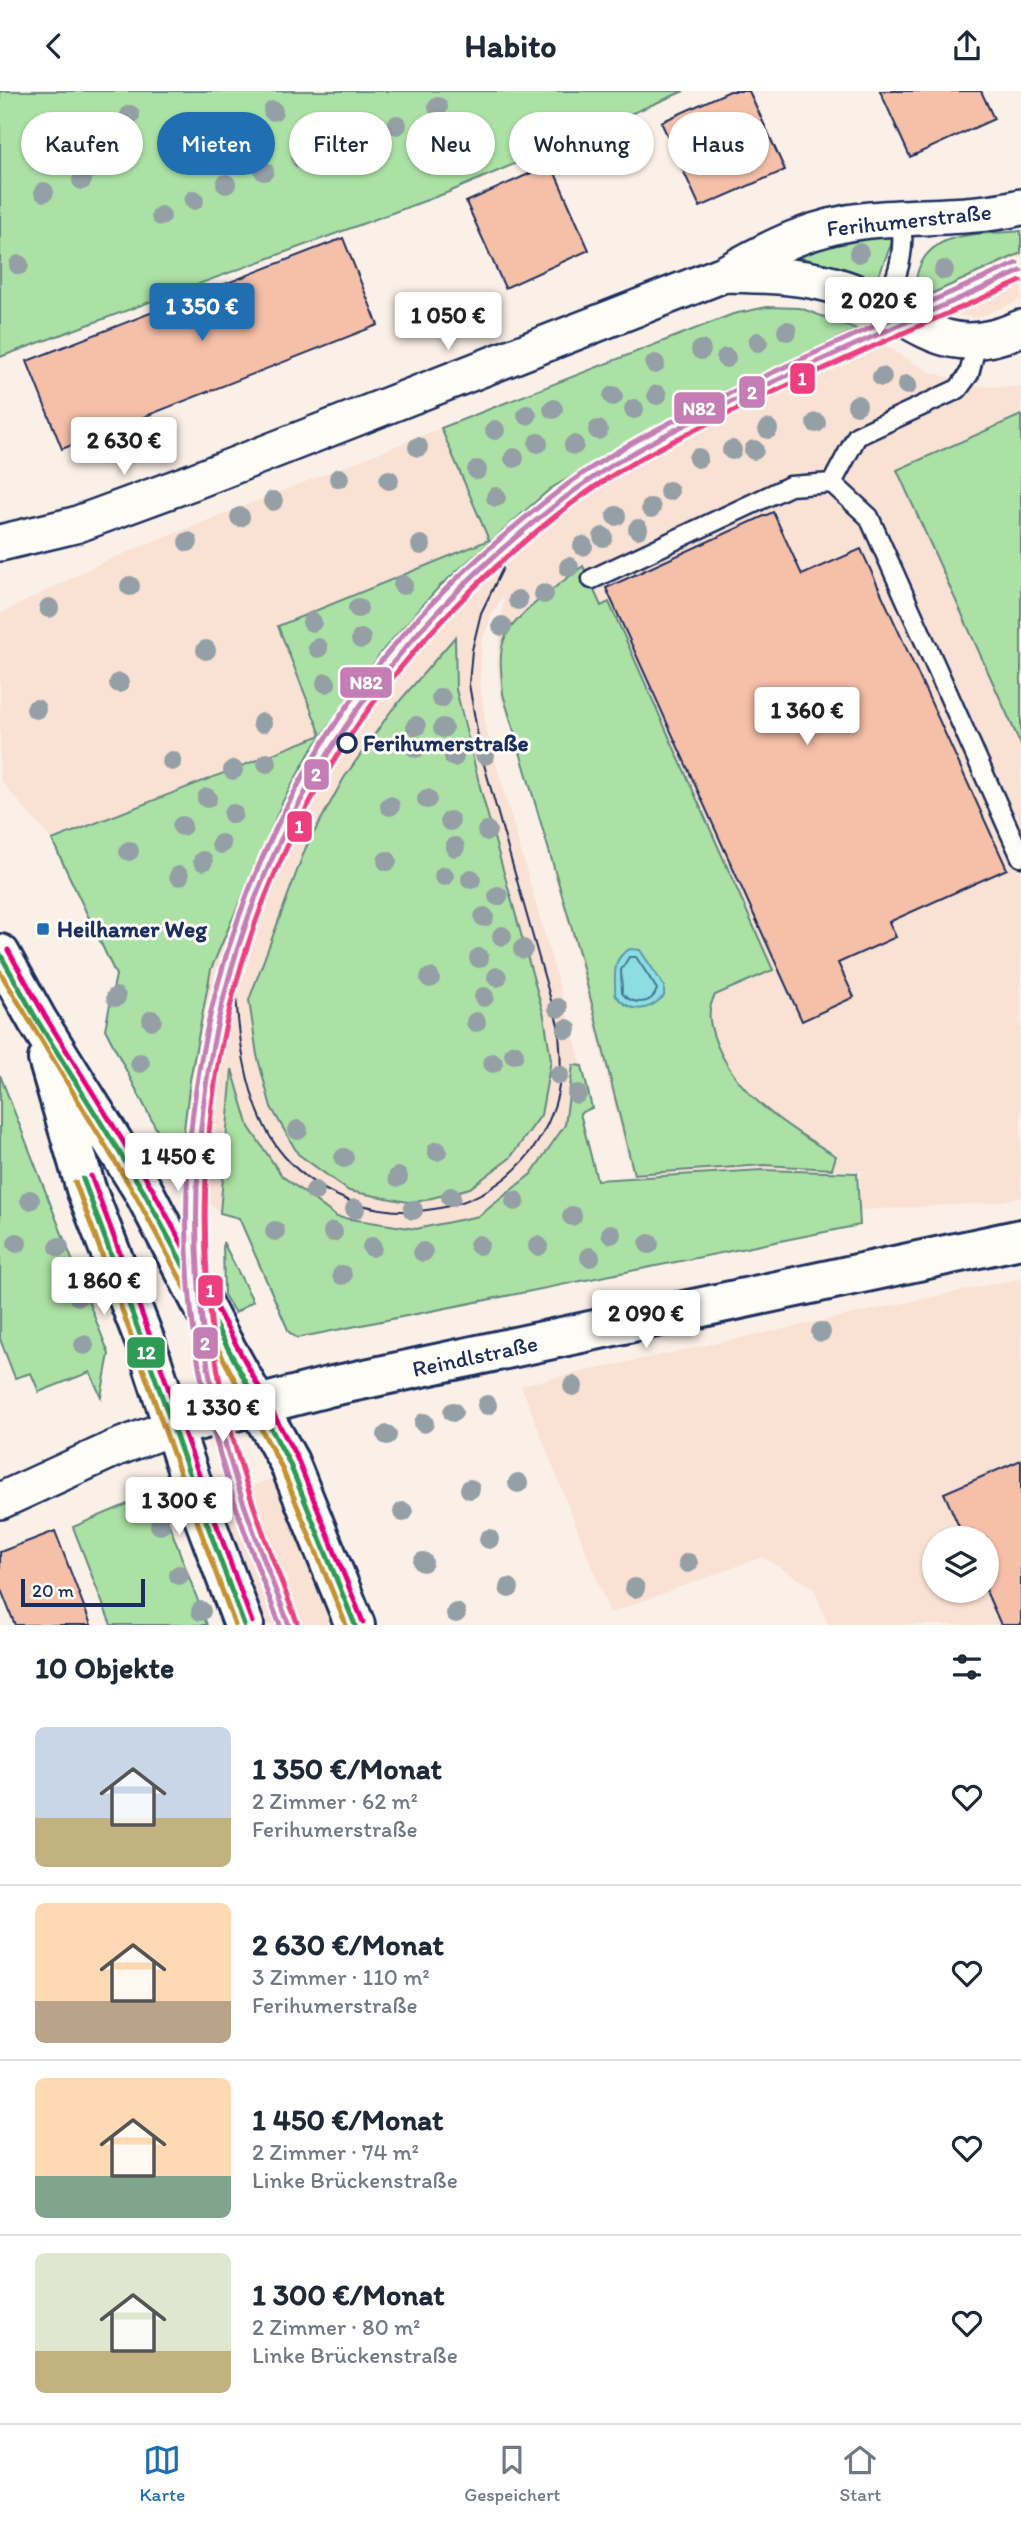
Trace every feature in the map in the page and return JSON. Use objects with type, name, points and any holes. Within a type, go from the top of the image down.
[{"type":"main road","points":[[0,954],[37,1020],[144,1192],[222,1342],[259,1404],[298,1479],[355,1625]]},
{"type":"main road","points":[[37,1020],[86,1189],[146,1344],[244,1625]]},
{"type":"main road","name":"Reindlstraße","points":[[173,1427],[259,1404],[1021,1239]]},
{"type":"street","name":"Ferihumerstraße","points":[[0,543],[75,525],[192,482],[724,274],[776,244],[805,233],[870,220],[1021,207]]},
{"type":"street","name":"Ferihumerstraße","points":[[724,274],[813,279],[849,290],[949,340],[977,343],[1021,328]]},
{"type":"street","points":[[0,1501],[116,1448],[173,1427]]},
{"type":"lane","points":[[883,307],[901,257],[904,236],[901,219]]},
{"type":"lane","points":[[832,483],[857,436],[958,389],[969,374],[977,343]]},
{"type":"lane","points":[[592,579],[790,486],[832,483],[869,517],[1021,857]]},
{"type":"shaded area","points":[[1021,253],[1021,300],[977,318],[945,313],[920,299]]},
{"type":"shaded area","points":[[857,329],[930,372],[978,386],[1021,387],[1021,1197],[992,1203],[860,1210],[860,1173],[869,1171],[762,1169],[632,1176],[577,955],[516,739],[500,696],[497,664],[504,595],[492,614],[482,641],[480,682],[486,728],[582,1066],[573,1065],[565,1125],[531,1174],[479,1216],[416,1229],[337,1217],[282,1176],[250,1127],[232,1071],[220,1213],[183,1181],[184,1129],[198,1029],[211,969],[258,853],[321,736],[52,840],[0,780],[0,614],[105,561],[441,428],[489,540],[550,489],[691,407]],"holes":[[[486,541],[439,587],[384,649],[322,735],[278,626]],[[455,638],[456,689],[481,791],[271,1107],[257,1055],[249,1000],[306,847],[344,778]]]},
{"type":"shaded area","points":[[1021,1278],[1021,1625],[828,1625],[814,1588],[762,1557],[610,1613],[521,1385]]},
{"type":"shaded area","points":[[277,1476],[334,1625],[267,1625],[219,1500]]},
{"type":"green space","points":[[0,91],[684,91],[635,112],[509,112],[509,166],[495,172],[495,112],[406,112],[406,175],[489,175],[449,192],[0,357]]},
{"type":"green space","points":[[1021,231],[1021,253],[920,299],[916,287],[919,268],[926,255],[936,246],[962,236]]},
{"type":"green space","points":[[884,236],[892,239],[891,245],[876,282],[842,268],[793,256],[825,241]]},
{"type":"green space","points":[[767,307],[800,308],[857,329],[691,407],[550,489],[439,587],[384,649],[310,752],[282,803],[211,969],[190,1080],[184,1129],[183,1181],[105,1029],[116,975],[52,840],[321,735],[278,626],[489,540],[441,428],[733,314]]},
{"type":"green space","points":[[1021,415],[1021,745],[897,470]]},
{"type":"green space","points":[[583,566],[601,606],[609,602],[773,970],[715,995],[710,1016],[714,1037],[734,1076],[748,1092],[781,1120],[836,1156],[832,1169],[764,1165],[634,1174],[580,956],[503,694],[501,674],[502,646],[509,630],[527,610]]},
{"type":"green space","points":[[455,637],[456,689],[481,791],[544,1016],[551,1060],[541,1115],[510,1158],[470,1188],[413,1203],[349,1191],[298,1154],[271,1107],[257,1055],[249,1000],[306,847],[344,778],[391,711]]},
{"type":"green space","points":[[573,1065],[582,1066],[592,1108],[580,1113],[597,1180],[762,1170],[857,1173],[860,1225],[297,1338],[289,1332],[239,1218],[220,1213],[232,1069],[249,1127],[282,1176],[337,1217],[416,1229],[479,1216],[531,1174],[565,1125]]},
{"type":"green space","points":[[0,1075],[109,1354],[101,1397],[90,1372],[39,1392],[31,1373],[15,1378],[0,1339]]},
{"type":"green space","points":[[223,1242],[253,1301],[235,1313],[224,1295]]},
{"type":"green space","points":[[151,1494],[159,1498],[207,1625],[111,1625],[73,1527]]},
{"type":"water","points":[[630,949],[640,950],[664,986],[664,996],[645,1008],[633,1008],[615,995],[617,963]]},
{"type":"building","points":[[730,91],[749,91],[759,112],[683,112]]},
{"type":"building","points":[[880,91],[981,91],[994,119],[910,157]]},
{"type":"building","points":[[668,119],[668,137],[661,122]]},
{"type":"building","points":[[769,135],[785,170],[700,207],[685,175],[769,175]]},
{"type":"building","points":[[526,175],[556,175],[589,250],[505,288],[466,202]]},
{"type":"building","points":[[343,238],[378,325],[62,449],[27,361]]},
{"type":"building","points":[[773,512],[802,575],[861,549],[1007,869],[889,922],[896,937],[838,963],[854,997],[802,1021],[606,588]]},
{"type":"building","points":[[1021,1460],[1021,1625],[1001,1625],[991,1603],[999,1603],[999,1526],[959,1526],[944,1493]]},
{"type":"building","points":[[55,1531],[91,1625],[15,1625],[0,1587],[0,1552]]},
{"type":"tram line","name":"2","points":[[289,1625],[240,1491],[220,1423],[206,1353],[197,1225],[204,1101],[228,983],[267,870],[322,763],[392,664],[476,573],[574,491],[654,441],[737,399],[1021,271]]},
{"type":"tram line","name":"1","points":[[297,1622],[260,1523],[229,1422],[215,1353],[205,1226],[212,1103],[236,985],[275,874],[329,769],[398,670],[482,580],[579,498],[637,461],[699,428],[810,375],[1021,281]]},
{"type":"tram line","points":[[234,953],[239,1032],[258,1112],[284,1156],[317,1185],[355,1203],[395,1211],[436,1209],[474,1197],[508,1175],[536,1144],[558,1094],[561,1065],[558,1025],[481,754],[469,684],[472,650],[481,613],[503,568]]},
{"type":"transit line","name":"N82","points":[[280,1625],[232,1495],[198,1360],[188,1267],[188,1173],[198,1080],[217,988],[246,898],[284,812],[331,731],[406,631],[472,564],[568,484],[627,446],[690,413],[803,358],[1017,263]]},
{"type":"transit line","points":[[8,950],[45,1016],[152,1188],[297,1458],[363,1622]]},
{"type":"transit line","name":"12","points":[[0,954],[37,1020],[144,1192],[289,1462],[355,1625]]},
{"type":"transit line","points":[[0,972],[136,1196],[281,1466],[346,1625]]},
{"type":"transit line","points":[[91,1176],[252,1622]]},
{"type":"transit line","name":"12","points":[[83,1179],[244,1625]]},
{"type":"transit line","points":[[75,1182],[235,1625]]},
{"type":"place","name":"Ferihumerstraße","points":[[347,743]]},
{"type":"place","name":"Heilhamer Weg","points":[[43,929]]}]
